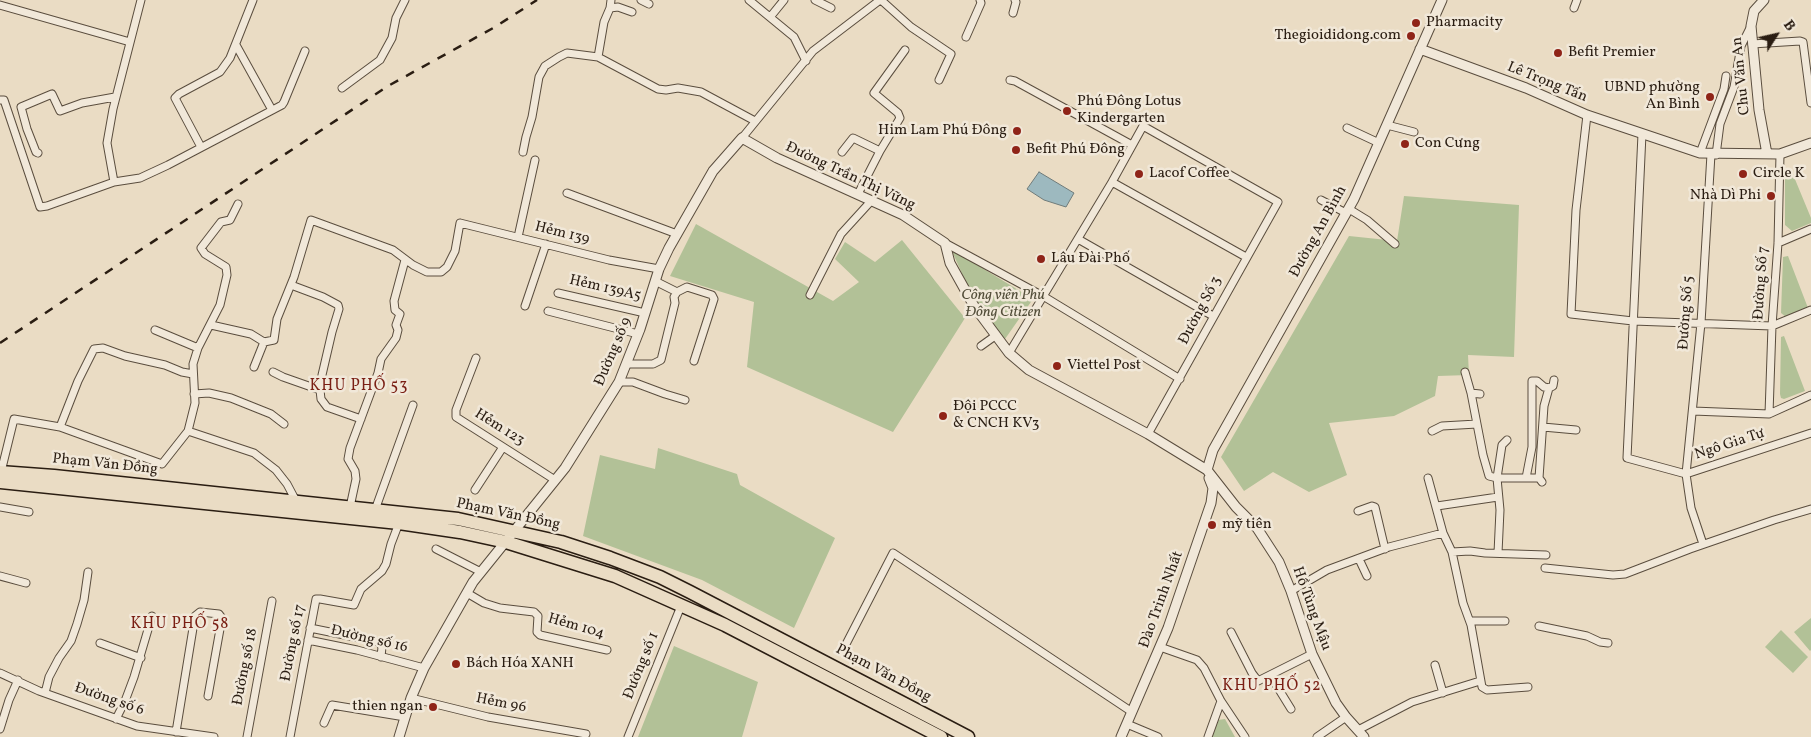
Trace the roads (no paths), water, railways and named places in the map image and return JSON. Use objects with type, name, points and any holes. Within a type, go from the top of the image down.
[{"type":"highway","name":"Phạm Văn Đồng","points":[[1,480],[54,476],[458,519],[615,576],[725,625],[941,737]]},
{"type":"highway","name":"Phạm Văn Đồng","points":[[1,480],[561,542],[610,558],[660,578],[968,737]]},
{"type":"street","points":[[114,182],[107,143],[116,97],[141,0]]},
{"type":"street","points":[[201,147],[176,98],[179,94],[220,72],[236,45],[253,0]]},
{"type":"street","points":[[342,88],[380,60],[392,38],[396,18],[405,0]]},
{"type":"street","points":[[642,0],[649,4]]},
{"type":"street","points":[[749,0],[794,37],[806,61]]},
{"type":"street","points":[[770,16],[784,0]]},
{"type":"street","points":[[815,0],[831,8]]},
{"type":"street","points":[[881,0],[911,27],[951,54],[939,80]]},
{"type":"street","name":"Đường số 9","points":[[398,737],[411,698],[424,668],[467,593],[481,572],[564,468],[619,382],[638,334],[659,269],[713,171],[813,51],[881,0]]},
{"type":"street","points":[[966,36],[981,3],[980,0]]},
{"type":"street","points":[[1013,13],[1015,0]]},
{"type":"street","name":"Đường An Bình","points":[[1206,470],[1212,450],[1348,211],[1442,0]]},
{"type":"street","points":[[1574,8],[1577,0]]},
{"type":"street","name":"Chu Văn An","points":[[1764,0],[1754,11],[1751,26],[1759,110],[1767,154]]},
{"type":"street","points":[[598,57],[604,22],[610,4],[632,12]]},
{"type":"street","points":[[0,5],[130,42]]},
{"type":"street","name":"Đường Số 5","points":[[1703,544],[1691,508],[1686,474],[1701,323],[1714,154],[1720,124],[1734,87],[1741,46],[1751,26]]},
{"type":"street","points":[[1752,44],[1803,42],[1811,103]]},
{"type":"street","points":[[236,45],[272,110]]},
{"type":"street","name":"Lê Trọng Tấn","points":[[1420,48],[1526,88],[1588,115],[1700,153],[1780,154],[1811,143]]},
{"type":"street","points":[[858,194],[880,151],[900,118],[898,113],[874,93],[904,50]]},
{"type":"street","points":[[0,100],[4,100],[40,207],[114,182],[140,178],[272,110],[284,102],[305,51]]},
{"type":"street","points":[[524,152],[539,76],[545,66],[567,53],[598,57],[658,88],[666,90],[678,88],[701,92],[755,121]]},
{"type":"street","points":[[1700,153],[1724,89],[1726,76]]},
{"type":"street","points":[[1009,353],[1112,182],[1132,145],[1010,80]]},
{"type":"street","points":[[38,153],[27,129],[22,107],[52,94],[60,111],[82,103],[116,97]]},
{"type":"street","points":[[1588,115],[1576,210],[1571,314],[1633,321],[1772,326],[1811,310]]},
{"type":"street","points":[[1387,125],[1414,132]]},
{"type":"street","name":"Đường Số 3","points":[[1132,145],[1143,126],[1278,202],[1148,434]]},
{"type":"street","points":[[1348,128],[1379,143]]},
{"type":"street","points":[[1633,321],[1642,134]]},
{"type":"street","name":"Đường Trần Thị Vững","points":[[742,138],[777,158],[902,215],[944,243]]},
{"type":"street","points":[[842,152],[852,138],[880,151]]},
{"type":"street","name":"Đường Số 7","points":[[1769,414],[1772,326],[1778,243],[1780,154]]},
{"type":"street","points":[[518,237],[536,160]]},
{"type":"street","points":[[1112,182],[1246,257]]},
{"type":"street","points":[[567,193],[677,234]]},
{"type":"street","points":[[810,295],[841,234],[872,200]]},
{"type":"street","points":[[1321,200],[1367,220],[1395,244]]},
{"type":"street","points":[[1,480],[14,419],[60,427],[162,464],[188,431],[195,403],[193,364],[198,348],[220,305],[225,285],[226,267],[205,254],[201,248],[221,222],[230,220],[238,204]]},
{"type":"street","points":[[211,325],[251,334],[264,342],[274,340],[277,319],[291,285],[311,220],[393,250],[405,260],[394,301],[395,310],[400,314],[396,325],[398,330],[396,338],[382,360],[350,448],[348,459],[355,471],[356,479],[350,507]]},
{"type":"street","name":"Hẻm 139","points":[[405,260],[426,272],[441,272],[447,266],[455,251],[460,223],[609,260],[659,269]]},
{"type":"street","points":[[1778,243],[1811,229]]},
{"type":"street","points":[[1078,239],[1213,316]]},
{"type":"street","points":[[944,243],[1043,296],[1180,379]]},
{"type":"street","points":[[944,243],[950,262],[974,306],[1009,353],[1029,370],[1148,434],[1206,470]]},
{"type":"street","points":[[525,306],[546,244]]},
{"type":"street","points":[[655,281],[677,292]]},
{"type":"street","points":[[291,285],[338,305],[339,309],[332,332],[320,390],[321,399],[327,406],[361,419]]},
{"type":"street","points":[[677,292],[687,287],[712,295],[714,299],[694,361]]},
{"type":"street","points":[[626,364],[653,364],[661,360],[677,292]]},
{"type":"street","name":"Hẻm 139A5","points":[[558,293],[645,312]]},
{"type":"street","points":[[548,311],[638,334]]},
{"type":"street","name":"Ngô Gia Tự","points":[[1633,321],[1627,458],[1686,474],[1811,433]]},
{"type":"street","points":[[155,330],[198,348]]},
{"type":"street","points":[[981,346],[995,336]]},
{"type":"street","points":[[254,367],[264,342]]},
{"type":"street","points":[[60,427],[78,381],[94,349],[103,348],[125,356],[166,365],[182,372],[193,374]]},
{"type":"street","name":"Hẻm 123","points":[[476,358],[456,410],[456,417],[555,480]]},
{"type":"street","points":[[274,372],[282,377],[320,390]]},
{"type":"street","points":[[1465,372],[1489,476],[1496,478],[1541,480],[1544,406],[1549,388],[1553,386],[1554,380]]},
{"type":"street","points":[[1526,478],[1532,448],[1532,381],[1537,381],[1544,387],[1549,388]]},
{"type":"street","points":[[619,382],[632,382],[685,400]]},
{"type":"street","points":[[194,394],[209,393],[231,398],[271,414],[284,424]]},
{"type":"street","points":[[1471,393],[1480,394]]},
{"type":"street","points":[[1693,411],[1769,414],[1811,395]]},
{"type":"street","points":[[375,510],[413,404]]},
{"type":"street","points":[[1432,431],[1442,426],[1477,424]]},
{"type":"street","points":[[1543,427],[1576,430]]},
{"type":"street","points":[[188,431],[254,453],[276,470],[287,484],[296,501]]},
{"type":"street","points":[[1498,553],[1500,510],[1496,478],[1502,445],[1507,440]]},
{"type":"street","points":[[475,490],[503,447]]},
{"type":"street","name":"Hồ Tùng Mậu","points":[[1206,470],[1256,528],[1279,562],[1291,591],[1312,654],[1336,703],[1361,734]]},
{"type":"street","name":"Đào Trinh Nhất","points":[[1121,737],[1160,646],[1211,503],[1213,488],[1206,470]]},
{"type":"street","points":[[1428,478],[1443,533],[1452,552],[1463,603],[1470,621],[1480,681],[1485,690],[1528,687]]},
{"type":"street","points":[[1437,506],[1498,497]]},
{"type":"street","points":[[1358,511],[1372,506],[1375,507],[1385,549]]},
{"type":"street","points":[[0,507],[29,512]]},
{"type":"street","points":[[1545,568],[1613,575],[1625,574],[1703,544],[1811,509]]},
{"type":"street","name":"Đường số 17","points":[[290,737],[316,600],[320,598],[354,605],[361,589],[382,571],[386,564],[391,544],[400,523]]},
{"type":"street","points":[[1291,591],[1327,570],[1385,549],[1443,533]]},
{"type":"street","points":[[436,549],[481,572]]},
{"type":"street","points":[[1452,552],[1470,551],[1546,555]]},
{"type":"street","points":[[844,648],[893,553],[1132,712]]},
{"type":"street","points":[[1359,559],[1367,576]]},
{"type":"street","points":[[45,693],[49,677],[58,658],[71,640],[84,600],[88,572]]},
{"type":"street","points":[[0,576],[26,584]]},
{"type":"street","name":"Hẻm 104","points":[[467,593],[484,603],[500,608],[534,612],[538,616],[538,632],[540,634],[607,650]]},
{"type":"street","name":"Đường số 18","points":[[247,737],[272,601]]},
{"type":"street","name":"Đường số 1","points":[[628,737],[681,606]]},
{"type":"street","points":[[176,732],[195,616],[200,612],[219,614],[222,618],[208,696]]},
{"type":"street","points":[[116,719],[125,702],[141,658],[152,616]]},
{"type":"street","points":[[1470,621],[1505,621]]},
{"type":"street","points":[[1539,626],[1587,636],[1600,642],[1608,643]]},
{"type":"street","points":[[310,628],[379,642],[382,647],[382,657]]},
{"type":"street","points":[[1231,632],[1258,681],[1312,654]]},
{"type":"street","name":"Đường số 16","points":[[308,640],[424,668]]},
{"type":"street","points":[[100,643],[141,658]]},
{"type":"street","points":[[1160,646],[1197,660],[1204,668],[1221,701],[1245,737]]},
{"type":"street","points":[[1435,665],[1443,693]]},
{"type":"street","name":"Đường số 6","points":[[0,673],[45,693],[137,726],[214,737]]},
{"type":"street","points":[[1270,675],[1291,709]]},
{"type":"street","points":[[0,729],[9,700],[18,680]]},
{"type":"street","points":[[1361,734],[1412,702],[1480,681]]},
{"type":"street","name":"Hẻm 96","points":[[411,698],[488,717],[586,734]]},
{"type":"street","points":[[1208,737],[1221,701]]},
{"type":"street","points":[[324,723],[332,705],[405,717]]},
{"type":"street","points":[[1317,737],[1346,717]]},
{"type":"street","points":[[1127,724],[1158,737]]},
{"type":"water","points":[[1039,172],[1074,193],[1066,207],[1044,200],[1027,189]]},
{"type":"railway","points":[[0,343],[388,86],[495,27],[537,0]]},
{"type":"place","name":"Pharmacity","points":[[1416,23]]},
{"type":"place","name":"Thegioididong.com","points":[[1411,36]]},
{"type":"place","name":"Befit Premier","points":[[1558,53]]},
{"type":"place","name":"UBND phường An Bình","points":[[1710,97]]},
{"type":"place","name":"Phú Đông Lotus Kindergarten","points":[[1067,111]]},
{"type":"place","name":"Him Lam Phú Đông","points":[[1017,131]]},
{"type":"place","name":"Con Cưng","points":[[1405,144]]},
{"type":"place","name":"Befit Phú Đông","points":[[1016,150]]},
{"type":"place","name":"Lacof Coffee","points":[[1139,174]]},
{"type":"place","name":"Circle K","points":[[1743,174]]},
{"type":"place","name":"Nhà Dì Phi","points":[[1771,196]]},
{"type":"place","name":"Lâu Đài Phố","points":[[1041,259]]},
{"type":"place","name":"Viettel Post","points":[[1057,366]]},
{"type":"place","name":"Đội PCCC & CNCH KV3","points":[[943,416]]},
{"type":"place","name":"mỹ tiên","points":[[1212,525]]},
{"type":"place","name":"Bách Hóa XANH","points":[[456,664]]},
{"type":"place","name":"thien ngan","points":[[433,707]]},
{"type":"district","name":"KHU PHỐ 53","points":[[359,387]]},
{"type":"district","name":"KHU PHỐ 58","points":[[180,625]]},
{"type":"district","name":"KHU PHỐ 52","points":[[1272,687]]},
{"type":"park label","name":"Công viên Phú Đông Citizen","points":[[1003,304]]}]
